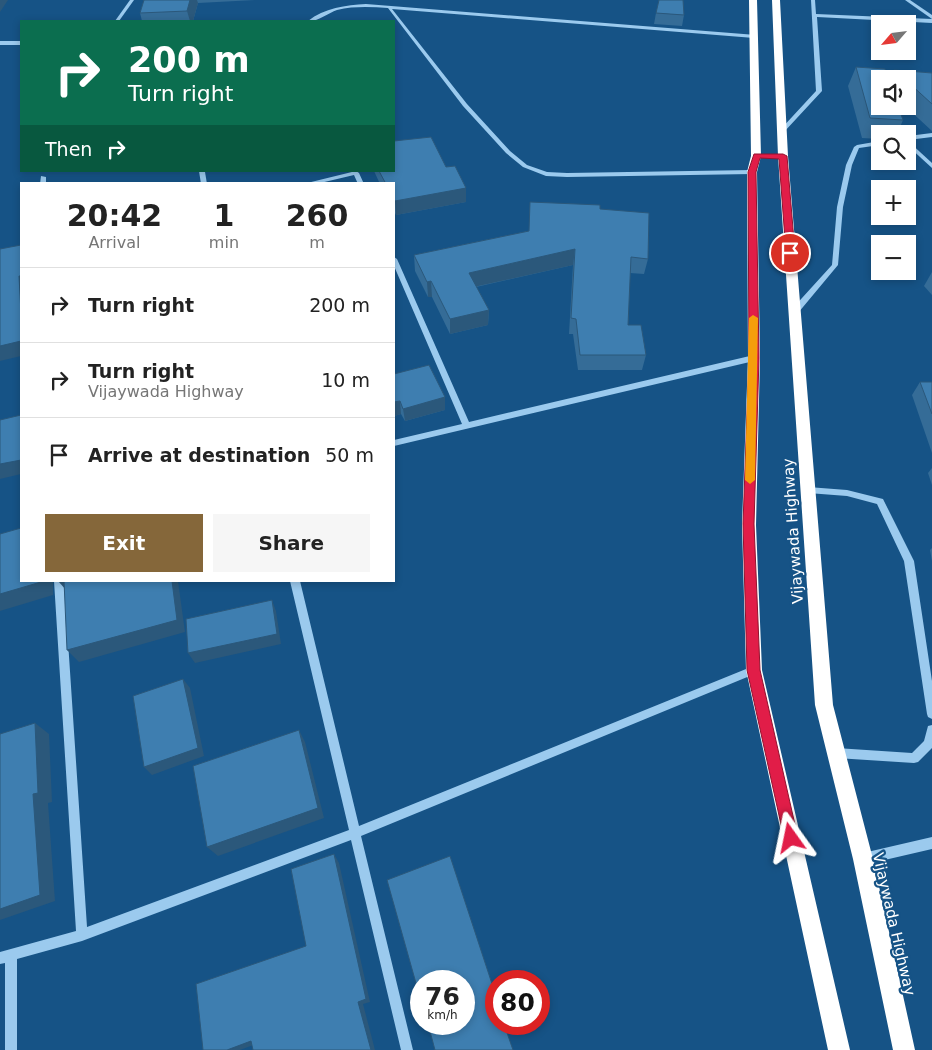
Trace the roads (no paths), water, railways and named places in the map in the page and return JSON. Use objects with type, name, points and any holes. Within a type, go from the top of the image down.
[{"type":"highway","name":"Vijaywada Highway","points":[[753,0],[754,36],[770,156],[795,311],[824,705],[862,859],[904,1050]]},
{"type":"highway","name":"Vijaywada Highway","points":[[776,0],[782,131],[770,156],[752,172],[754,358],[749,524],[754,670],[839,1050]]},
{"type":"street","points":[[119,20],[132,0]]},
{"type":"street","points":[[782,131],[819,91],[813,0]]},
{"type":"street","points":[[906,0],[932,17]]},
{"type":"street","points":[[313,20],[322,14],[343,6],[366,5],[754,36]]},
{"type":"street","points":[[390,8],[465,105],[508,152],[525,166],[546,174],[567,175],[752,172]]},
{"type":"street","points":[[814,15],[932,21]]},
{"type":"street","points":[[0,43],[20,42]]},
{"type":"street","points":[[916,137],[932,135]]},
{"type":"street","points":[[795,311],[835,265],[840,207],[849,165],[857,147],[871,145]]},
{"type":"street","points":[[916,151],[932,166]]},
{"type":"street","points":[[314,182],[356,172]]},
{"type":"street","points":[[395,261],[466,425]]},
{"type":"street","points":[[395,443],[754,358]]},
{"type":"street","points":[[808,490],[847,493],[880,501],[909,562],[932,714]]},
{"type":"street","points":[[59,582],[82,935]]},
{"type":"street","points":[[295,582],[407,1050]]},
{"type":"street","points":[[11,1050],[6,956],[82,935],[356,833],[754,670]]},
{"type":"street","points":[[836,753],[914,758],[928,744],[932,730]]},
{"type":"street","points":[[862,859],[932,843]]}]
